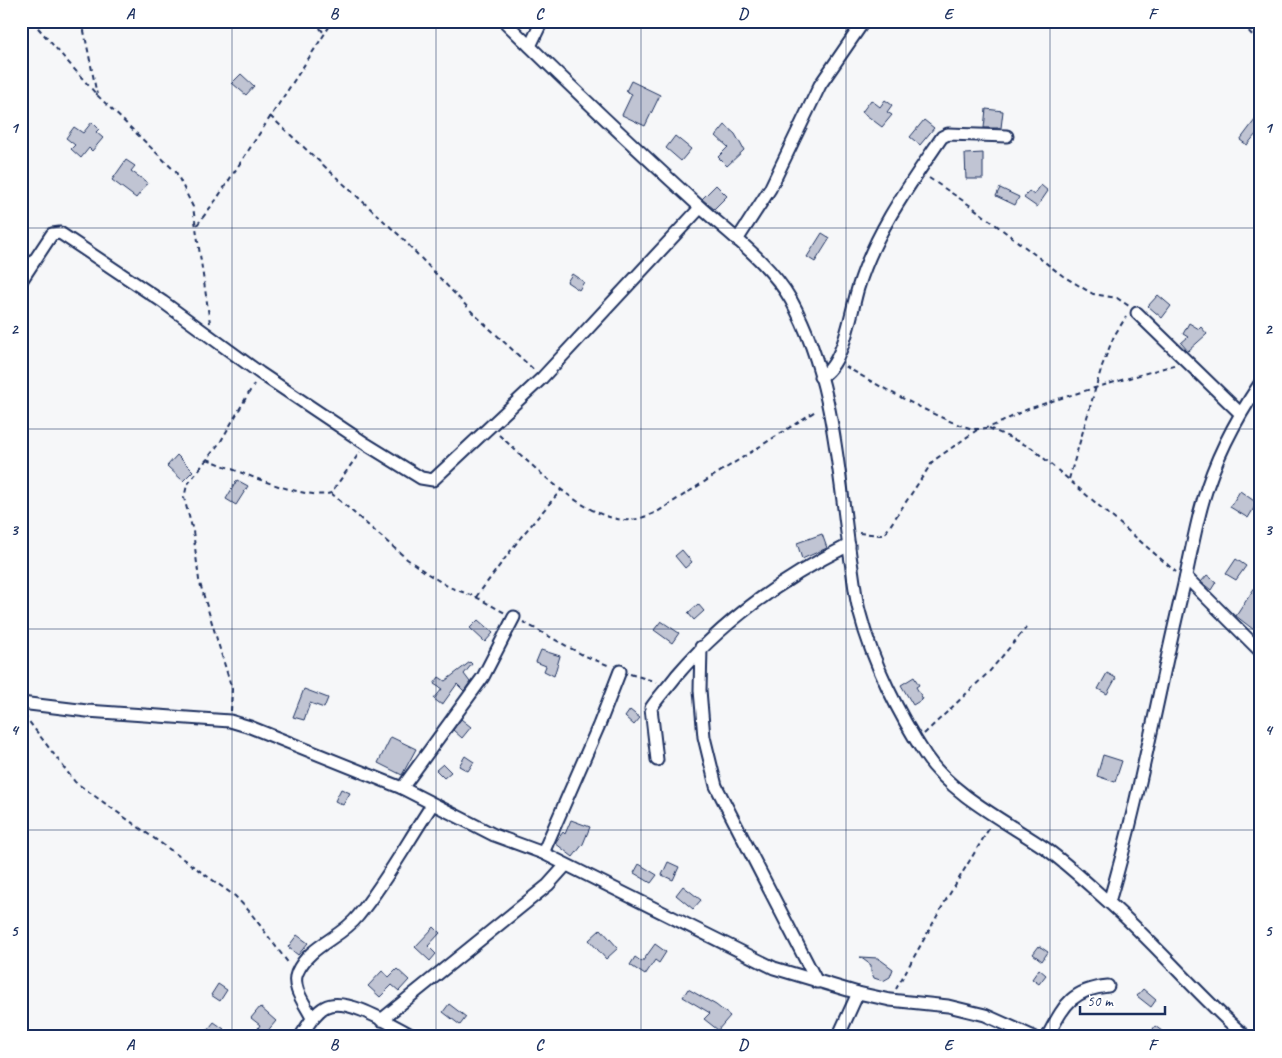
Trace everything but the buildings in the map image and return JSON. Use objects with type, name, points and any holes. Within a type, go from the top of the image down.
[{"type":"street","points":[[504,21],[700,208],[737,240],[771,273],[791,299],[806,334],[828,403],[840,470],[859,611],[868,643],[902,716],[928,760],[952,784],[1048,851],[1109,902],[1246,1037]]},
{"type":"street","points":[[530,46],[542,21]]},
{"type":"street","points":[[737,240],[770,189],[820,85],[864,21]]},
{"type":"street","points":[[820,377],[827,374],[837,360],[866,267],[883,229],[942,136],[948,134],[1008,136]]},
{"type":"street","points":[[21,280],[52,234],[60,233],[209,335],[260,373],[366,444],[421,478],[433,480],[542,378],[700,208]]},
{"type":"street","points":[[1134,311],[1240,413]]},
{"type":"street","points":[[1109,902],[1136,805],[1156,704],[1203,500],[1224,444],[1240,413],[1261,382]]},
{"type":"street","points":[[657,760],[651,708],[701,647],[741,612],[848,539]]},
{"type":"street","points":[[1186,578],[1261,652]]},
{"type":"street","points":[[402,788],[483,676],[514,617]]},
{"type":"street","points":[[701,647],[700,690],[704,738],[716,786],[817,982]]},
{"type":"street","points":[[543,853],[599,725],[620,671]]},
{"type":"street","points":[[21,703],[87,712],[230,721],[290,742],[402,788],[432,805],[494,834],[543,853],[774,968],[858,993],[890,1000],[948,1006],[985,1015],[1034,1037]]},
{"type":"street","points":[[312,1018],[296,988],[297,974],[309,955],[320,945],[340,934],[358,917],[432,805]]},
{"type":"street","points":[[381,1020],[548,885],[566,865]]},
{"type":"street","points":[[1047,1037],[1069,1001],[1078,993],[1091,988],[1108,986]]},
{"type":"street","points":[[838,1037],[858,993]]},
{"type":"street","points":[[300,1037],[312,1018],[324,1007],[334,1003],[354,1006],[416,1037]]},
{"type":"path","points":[[32,21],[97,95],[176,172],[193,207],[210,318],[209,335]]},
{"type":"path","points":[[82,21],[97,95]]},
{"type":"path","points":[[314,21],[324,33]]},
{"type":"path","points":[[196,226],[216,200],[333,21]]},
{"type":"path","points":[[1234,21],[1246,28],[1261,45]]},
{"type":"path","points":[[270,116],[399,235],[473,313],[542,378]]},
{"type":"path","points":[[919,171],[971,206],[1062,276],[1093,294],[1121,299],[1134,311],[1114,336],[1095,388],[1069,480]]},
{"type":"path","points":[[837,360],[868,380],[957,424],[978,430]]},
{"type":"path","points":[[848,539],[883,534],[933,461],[978,430],[1032,408],[1186,362]]},
{"type":"path","points":[[230,721],[232,688],[199,580],[193,531],[184,498],[187,485],[234,421],[260,373]]},
{"type":"path","points":[[490,427],[561,490],[608,517],[624,520],[639,519],[658,512],[828,403]]},
{"type":"path","points":[[987,427],[1032,448],[1186,578]]},
{"type":"path","points":[[206,459],[265,482],[321,496],[331,493],[366,444]]},
{"type":"path","points":[[476,597],[521,537],[561,490]]},
{"type":"path","points":[[331,493],[407,559],[449,587],[476,597],[583,655],[620,671],[669,686]]},
{"type":"path","points":[[917,741],[982,679],[1026,628]]},
{"type":"path","points":[[21,711],[75,782],[235,896],[250,912],[297,974]]},
{"type":"path","points":[[890,1000],[946,900],[997,816]]}]
